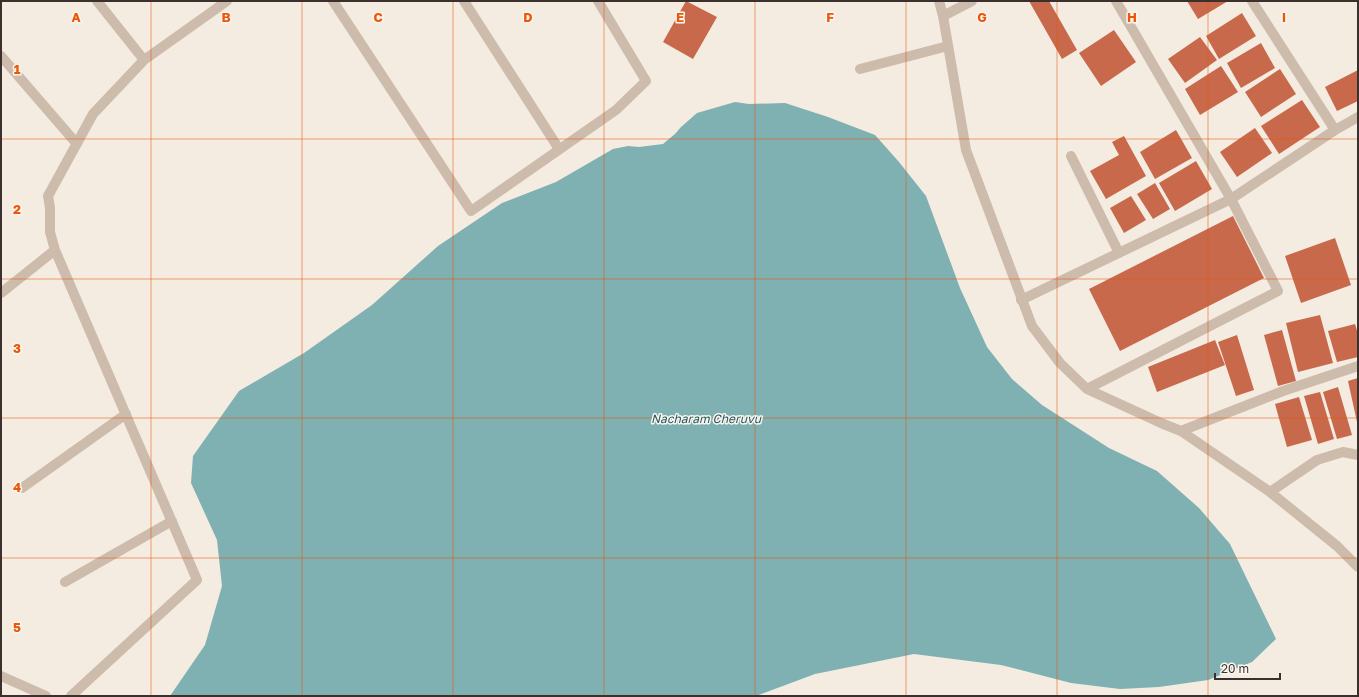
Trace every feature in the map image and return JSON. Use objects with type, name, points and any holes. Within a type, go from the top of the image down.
[{"type":"street","points":[[97,1],[144,60]]},
{"type":"street","points":[[71,696],[197,580],[55,250],[50,232],[50,208],[48,196],[93,114],[144,60],[227,1]]},
{"type":"street","points":[[333,1],[471,211],[616,110],[646,81],[598,1]]},
{"type":"street","points":[[464,1],[559,149]]},
{"type":"street","points":[[939,1],[943,16],[966,150],[1032,326],[1060,363],[1087,389],[1181,431],[1270,492],[1337,546],[1358,567]]},
{"type":"street","points":[[943,16],[972,1]]},
{"type":"street","points":[[1087,389],[1278,291],[1231,199],[1116,1]]},
{"type":"street","points":[[1252,1],[1335,130]]},
{"type":"street","points":[[860,69],[948,46]]},
{"type":"street","points":[[1,56],[77,144]]},
{"type":"street","points":[[1021,300],[1231,199],[1335,130],[1358,117]]},
{"type":"street","points":[[1070,156],[1119,253]]},
{"type":"street","points":[[1,293],[55,250]]},
{"type":"street","points":[[1181,431],[1283,391],[1358,366]]},
{"type":"street","points":[[22,488],[126,414]]},
{"type":"street","points":[[1270,492],[1317,460],[1343,452],[1358,455]]},
{"type":"street","points":[[65,582],[172,521]]},
{"type":"street","points":[[1,676],[46,696]]},
{"type":"water","name":"Nacharam Cheruvu","points":[[735,102],[749,104],[785,103],[828,117],[875,135],[926,196],[960,288],[987,347],[1012,379],[1042,405],[1109,448],[1157,471],[1199,508],[1230,544],[1276,639],[1252,662],[1208,680],[1159,687],[1120,689],[1071,683],[1001,665],[914,654],[815,674],[756,696],[170,696],[205,645],[222,586],[217,540],[191,483],[193,456],[239,391],[304,353],[372,305],[438,246],[502,203],[556,182],[613,149],[628,146],[639,147],[663,144],[697,113]]},
{"type":"building","points":[[686,1],[717,17],[693,59],[663,42]]},
{"type":"building","points":[[1029,1],[1049,1],[1077,50],[1062,59]]},
{"type":"building","points":[[1187,1],[1228,1],[1198,19]]},
{"type":"building","points":[[1242,13],[1256,36],[1219,59],[1206,36]]},
{"type":"building","points":[[1114,30],[1136,62],[1101,86],[1079,53]]},
{"type":"building","points":[[1200,37],[1217,60],[1185,83],[1168,59]]},
{"type":"building","points":[[1261,43],[1275,68],[1241,88],[1227,63]]},
{"type":"building","points":[[1221,66],[1238,92],[1200,115],[1185,89]]},
{"type":"building","points":[[1280,69],[1296,94],[1261,117],[1245,92]]},
{"type":"building","points":[[1358,70],[1358,101],[1337,111],[1325,87]]},
{"type":"building","points":[[1302,100],[1320,127],[1279,154],[1261,126]]},
{"type":"building","points":[[1255,128],[1272,153],[1237,177],[1220,152]]},
{"type":"building","points":[[1176,130],[1192,158],[1155,179],[1140,152]]},
{"type":"building","points":[[1124,136],[1146,176],[1106,199],[1090,171],[1119,155],[1112,142]]},
{"type":"building","points":[[1196,161],[1212,189],[1175,211],[1159,183]]},
{"type":"building","points":[[1155,183],[1170,209],[1153,219],[1137,194]]},
{"type":"building","points":[[1131,196],[1146,220],[1124,233],[1110,208]]},
{"type":"building","points":[[1233,216],[1264,278],[1120,351],[1089,289]]},
{"type":"building","points":[[1335,238],[1351,285],[1301,303],[1285,256]]},
{"type":"building","points":[[1320,315],[1333,363],[1298,372],[1286,323]]},
{"type":"building","points":[[1355,324],[1358,334],[1358,357],[1337,362],[1328,331]]},
{"type":"building","points":[[1282,330],[1296,381],[1278,386],[1264,335]]},
{"type":"building","points":[[1237,335],[1254,390],[1236,396],[1218,342]]},
{"type":"building","points":[[1215,340],[1225,365],[1157,392],[1148,367]]},
{"type":"building","points":[[1358,378],[1358,422],[1357,422],[1348,381]]},
{"type":"building","points":[[1338,387],[1352,435],[1337,439],[1323,392]]},
{"type":"building","points":[[1320,392],[1334,439],[1318,444],[1304,396]]},
{"type":"building","points":[[1299,397],[1312,440],[1287,447],[1275,404]]}]
